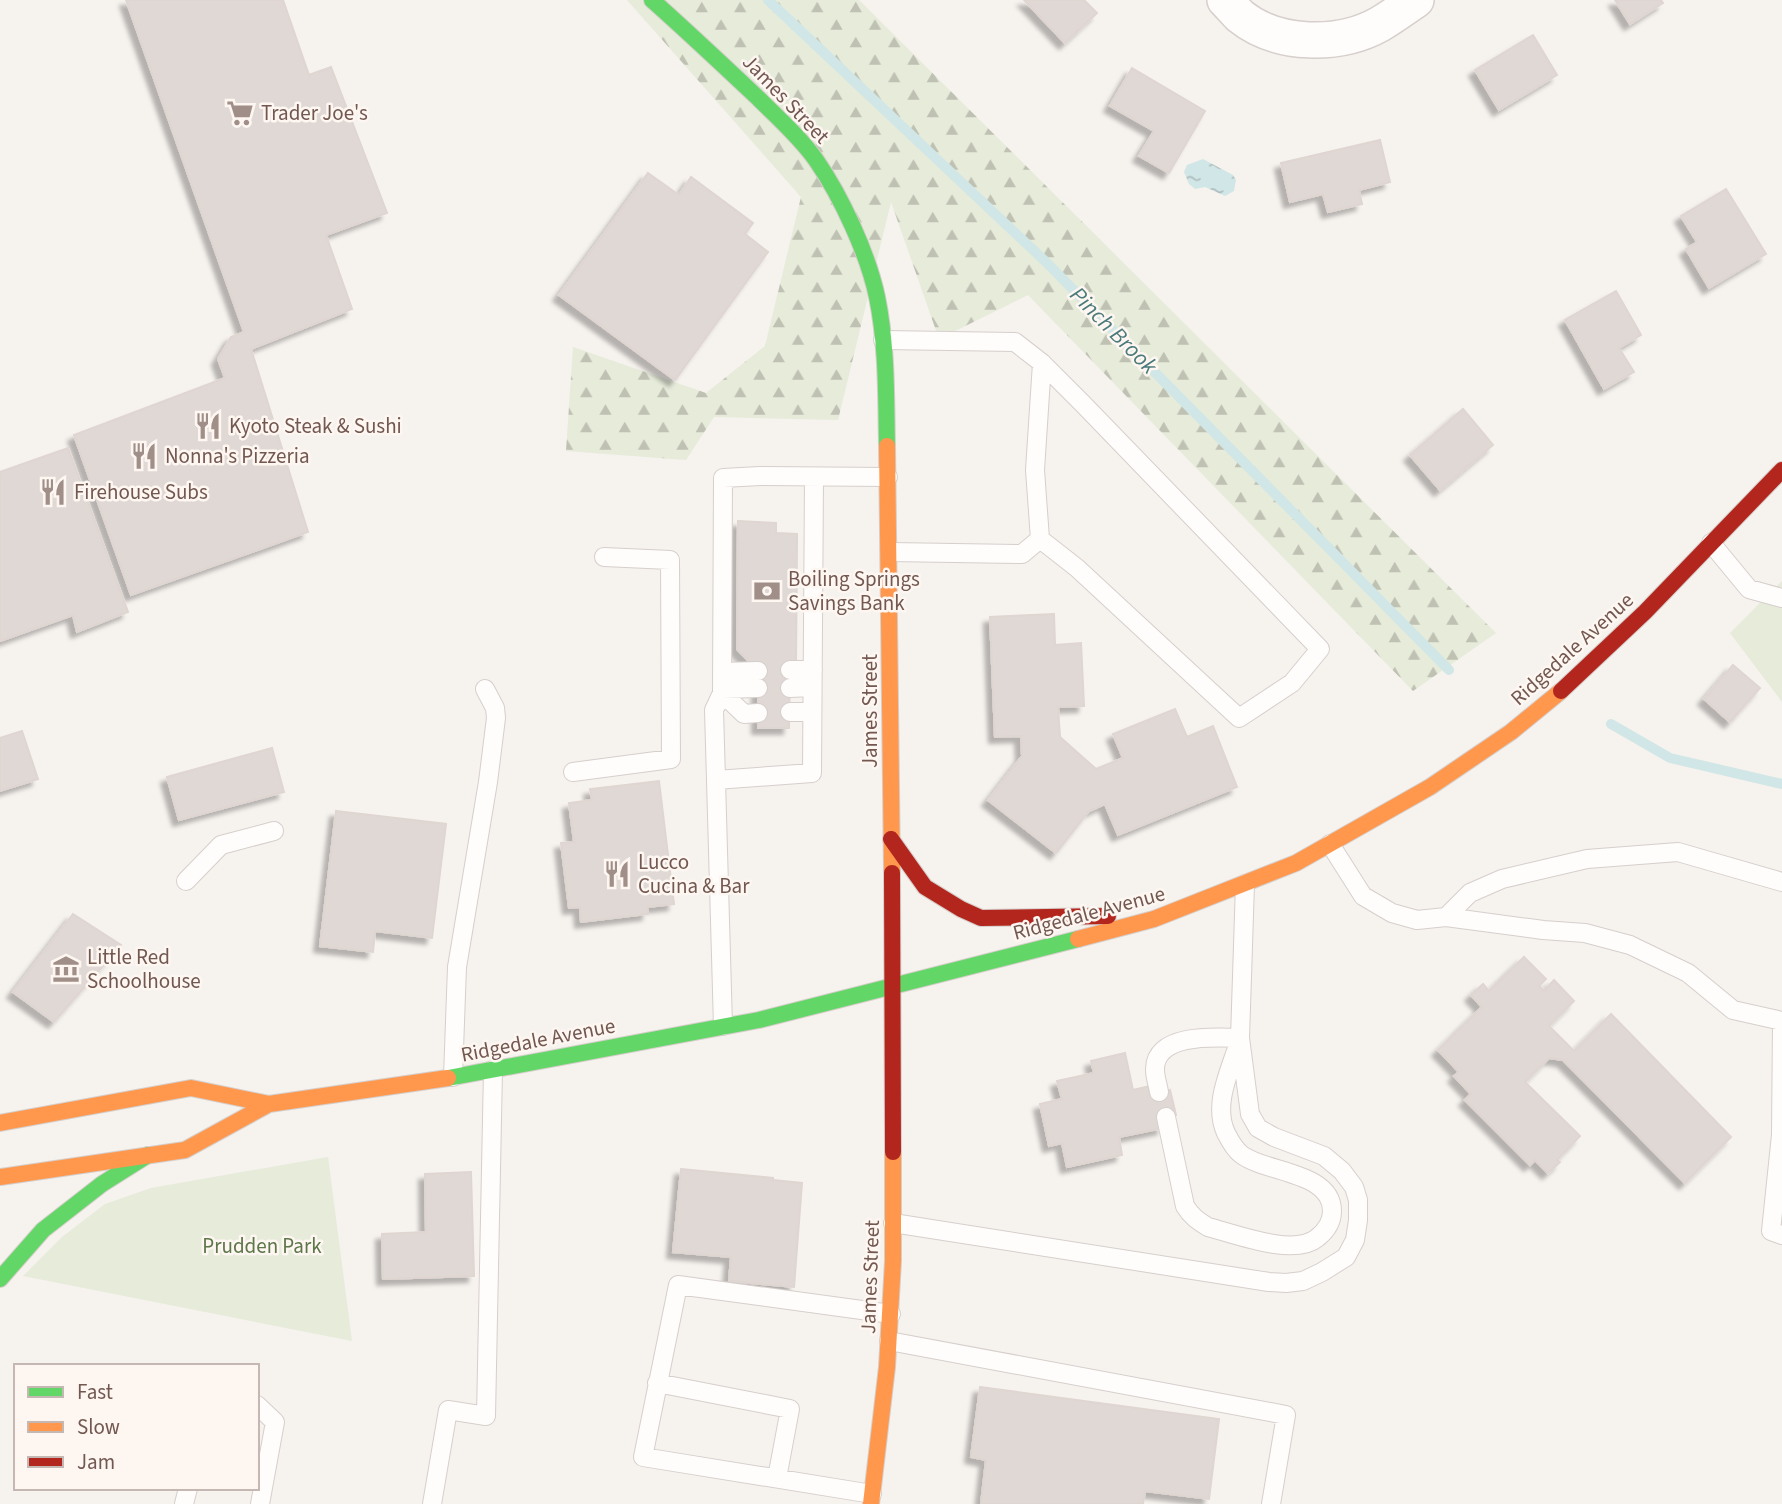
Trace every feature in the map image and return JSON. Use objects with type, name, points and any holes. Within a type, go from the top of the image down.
[{"type":"main road","name":"James Street","points":[[652,0],[792,131],[816,160],[844,208],[877,296],[887,365],[893,1223],[889,1341],[872,1499]]},
{"type":"main road","name":"Ridgedale Avenue","points":[[0,1123],[191,1088],[269,1104],[494,1070],[759,1020],[1166,915],[1296,863],[1430,787],[1511,732],[1576,678],[1645,612],[1782,470]]},
{"type":"main road","points":[[891,839],[925,887],[981,918],[1166,915]]},
{"type":"main road","name":"Ridgedale Avenue","points":[[0,1177],[185,1150],[269,1104]]},
{"type":"main road","points":[[0,1279],[43,1230],[102,1184],[148,1155]]},
{"type":"street","points":[[1225,0],[1241,16],[1260,28],[1290,38],[1320,40],[1350,36],[1378,25],[1416,0]]},
{"type":"lane","points":[[883,340],[1015,342],[1042,363],[1320,649],[1292,683],[1239,718],[1077,568],[1040,539],[1035,470],[1042,363]]},
{"type":"lane","points":[[716,780],[812,773],[814,477]]},
{"type":"lane","points":[[723,1026],[715,709],[722,685],[723,478],[888,477]]},
{"type":"lane","points":[[890,552],[1022,554],[1040,539]]},
{"type":"lane","points":[[1711,543],[1749,589],[1782,598]]},
{"type":"lane","points":[[573,772],[671,759],[670,560],[604,557]]},
{"type":"lane","points":[[790,679],[813,678]]},
{"type":"lane","points":[[722,685],[758,680]]},
{"type":"lane","points":[[722,685],[744,714],[758,713]]},
{"type":"lane","points":[[453,1077],[457,967],[496,718],[495,708],[485,689]]},
{"type":"lane","points":[[790,712],[812,712]]},
{"type":"lane","points":[[186,881],[220,845],[274,831]]},
{"type":"lane","points":[[1330,844],[1363,895],[1392,913],[1417,920],[1446,917],[1585,933],[1630,945],[1688,973],[1732,1010],[1782,1021],[1781,1135],[1770,1231],[1782,1235]]},
{"type":"lane","points":[[1446,917],[1470,893],[1502,879],[1587,859],[1678,852],[1782,882]]},
{"type":"lane","points":[[893,1223],[1269,1282],[1303,1281],[1346,1257],[1355,1241],[1358,1220],[1358,1200],[1354,1187],[1342,1171],[1324,1156],[1258,1128],[1250,1114],[1240,1038],[1245,884]]},
{"type":"lane","points":[[1159,1092],[1156,1061],[1165,1048],[1206,1037],[1240,1038]]},
{"type":"lane","points":[[1167,1117],[1185,1206],[1198,1221],[1208,1227],[1284,1246],[1298,1246],[1315,1240],[1325,1231],[1332,1213],[1331,1199],[1319,1186],[1244,1156],[1225,1132],[1221,1103],[1240,1038]]},
{"type":"lane","points":[[432,1504],[448,1410],[486,1416],[494,1070]]},
{"type":"lane","points":[[872,1499],[777,1478],[643,1457],[678,1285],[891,1314]]},
{"type":"lane","points":[[889,1341],[1286,1415],[1270,1504]]},
{"type":"lane","points":[[657,1383],[790,1409],[777,1478]]},
{"type":"lane","points":[[259,1407],[275,1422],[260,1504]]},
{"type":"green space","points":[[627,0],[859,0],[1496,633],[1413,691],[1028,295],[939,339],[891,202],[838,420],[714,417],[686,460],[566,451],[573,347],[706,393],[765,346],[801,197]]},
{"type":"green space","points":[[1782,581],[1782,702],[1730,633]]},
{"type":"green space","name":"Prudden Park","points":[[328,1157],[352,1341],[23,1276],[62,1237],[105,1204],[151,1188]]},
{"type":"water","points":[[1203,159],[1233,175],[1236,180],[1234,191],[1225,196],[1205,187],[1195,189],[1189,184],[1184,172],[1187,165]]},
{"type":"building","points":[[126,0],[283,0],[309,75],[331,67],[387,213],[326,235],[352,309],[251,349],[308,532],[131,595],[74,435],[225,378],[218,359],[231,337],[244,332]]},
{"type":"building","points":[[1024,0],[1084,0],[1097,13],[1065,43]]},
{"type":"building","points":[[1615,0],[1661,0],[1663,3],[1630,24]]},
{"type":"building","points":[[1533,35],[1557,75],[1499,110],[1475,70]]},
{"type":"building","points":[[1132,68],[1205,111],[1169,173],[1139,156],[1154,131],[1110,106]]},
{"type":"building","points":[[1380,140],[1390,182],[1359,190],[1362,204],[1328,212],[1323,194],[1290,202],[1281,163]]},
{"type":"building","points":[[648,173],[679,195],[691,177],[753,223],[745,234],[768,252],[675,380],[559,295]]},
{"type":"building","points":[[1726,189],[1766,254],[1709,288],[1686,249],[1697,242],[1681,216]]},
{"type":"building","points":[[1616,291],[1641,335],[1619,348],[1634,372],[1604,389],[1565,320]]},
{"type":"building","points":[[1463,409],[1493,445],[1440,490],[1410,455]]},
{"type":"building","points":[[68,448],[128,612],[77,632],[73,615],[0,641],[0,472]]},
{"type":"building","name":"Boiling Springs Savings Bank","points":[[738,521],[776,523],[776,533],[797,534],[796,667],[790,668],[789,728],[758,728],[758,668],[737,649]]},
{"type":"building","points":[[1054,614],[1055,645],[1081,643],[1084,706],[1058,707],[1060,737],[1096,769],[1123,758],[1113,734],[1175,709],[1187,737],[1213,726],[1237,787],[1118,835],[1105,804],[1089,811],[1056,853],[988,800],[1022,756],[1021,736],[995,737],[990,617]]},
{"type":"building","points":[[1733,665],[1760,688],[1730,722],[1704,699]]},
{"type":"building","points":[[22,731],[38,779],[0,791],[0,738]]},
{"type":"building","points":[[272,748],[284,792],[179,820],[167,777]]},
{"type":"building","name":"Lucco Cucina & Bar","points":[[659,781],[674,904],[647,907],[648,914],[581,922],[580,907],[569,908],[561,843],[574,842],[569,803],[592,800],[590,789]]},
{"type":"building","points":[[336,811],[446,824],[432,938],[375,931],[373,952],[320,946]]},
{"type":"building","name":"Little Red Schoolhouse","points":[[73,914],[121,945],[54,1022],[13,992]]},
{"type":"building","points":[[1524,957],[1546,979],[1539,986],[1544,991],[1554,980],[1574,1001],[1549,1026],[1574,1051],[1611,1014],[1731,1137],[1685,1183],[1563,1060],[1549,1058],[1525,1082],[1580,1136],[1548,1173],[1535,1160],[1530,1165],[1465,1100],[1471,1094],[1454,1076],[1459,1072],[1438,1050],[1482,1007],[1471,995],[1483,984],[1489,991]]},
{"type":"building","points":[[1125,1053],[1133,1090],[1150,1086],[1151,1094],[1170,1090],[1176,1115],[1161,1118],[1163,1128],[1119,1137],[1122,1155],[1067,1167],[1062,1143],[1049,1146],[1040,1104],[1062,1099],[1057,1081],[1094,1073],[1091,1061]]},
{"type":"building","points":[[681,1169],[802,1183],[794,1287],[729,1281],[731,1257],[673,1252]]},
{"type":"building","points":[[471,1172],[474,1276],[383,1279],[382,1234],[426,1232],[425,1174]]},
{"type":"building","points":[[980,1387],[1219,1419],[1209,1499],[1145,1491],[1143,1504],[981,1504],[986,1460],[971,1457]]},
{"type":"waterway","name":"Pinch Brook","points":[[768,0],[1046,262],[1449,670]]},
{"type":"waterway","name":"Pinch Brook","points":[[1611,724],[1670,758],[1782,784]]},
{"type":"traffic: fast","points":[[652,0],[796,136],[816,160],[835,191],[860,244],[877,297],[884,352],[887,446]]},
{"type":"traffic: fast","points":[[448,1078],[759,1020],[1078,939]]},
{"type":"traffic: fast","points":[[0,1279],[43,1230],[102,1184],[148,1155]]},
{"type":"traffic: slow","points":[[887,446],[892,873]]},
{"type":"traffic: slow","points":[[1078,939],[1154,919],[1296,863],[1430,787],[1511,732],[1561,691]]},
{"type":"traffic: slow","points":[[0,1123],[191,1088],[269,1104],[448,1078]]},
{"type":"traffic: slow","points":[[0,1177],[185,1150],[269,1104]]},
{"type":"traffic: slow","points":[[871,1504],[887,1367],[893,1261],[893,1152]]},
{"type":"traffic: jam","points":[[1561,691],[1645,612],[1782,470]]},
{"type":"traffic: jam","points":[[891,839],[925,887],[981,918],[1108,916]]},
{"type":"traffic: jam","points":[[892,873],[893,1152]]},
{"type":"place","name":"Trader Joe's","points":[[240,113]]},
{"type":"place","name":"Kyoto Steak & Sushi","points":[[208,426]]},
{"type":"place","name":"Nonna's Pizzeria","points":[[144,456]]},
{"type":"place","name":"Firehouse Subs","points":[[53,492]]},
{"type":"place","name":"Boiling Springs Savings Bank","points":[[767,591]]},
{"type":"place","name":"Lucco Cucina & Bar","points":[[617,874]]},
{"type":"place","name":"Little Red Schoolhouse","points":[[66,969]]}]
